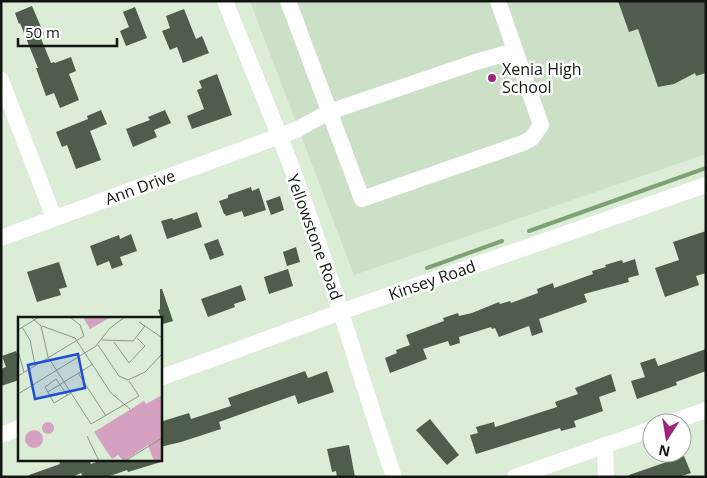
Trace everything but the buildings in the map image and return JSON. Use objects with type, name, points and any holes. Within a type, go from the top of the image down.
[{"type":"street","name":"Yellowstone Road","points":[[225,1],[348,309],[373,414],[394,477]]},
{"type":"street","points":[[288,1],[362,199],[523,142],[532,138],[541,125],[498,1]]},
{"type":"street","name":"Ann Drive","points":[[1,238],[296,130],[329,112],[476,62],[515,51]]},
{"type":"street","points":[[1,80],[54,218]]},
{"type":"street","name":"Kinsey Road","points":[[161,378],[348,309],[706,185]]},
{"type":"street","points":[[692,415],[706,410]]},
{"type":"street","points":[[1,435],[18,428]]},
{"type":"street","points":[[514,477],[642,432]]},
{"type":"street","points":[[606,445],[606,477]]},
{"type":"shaded area","name":"Xenia High School","points":[[250,1],[706,1],[706,154],[354,275]]},
{"type":"waterway","points":[[529,231],[706,168]]},
{"type":"waterway","points":[[427,268],[502,241]]},
{"type":"place","name":"Xenia High School","points":[[492,78]]}]
